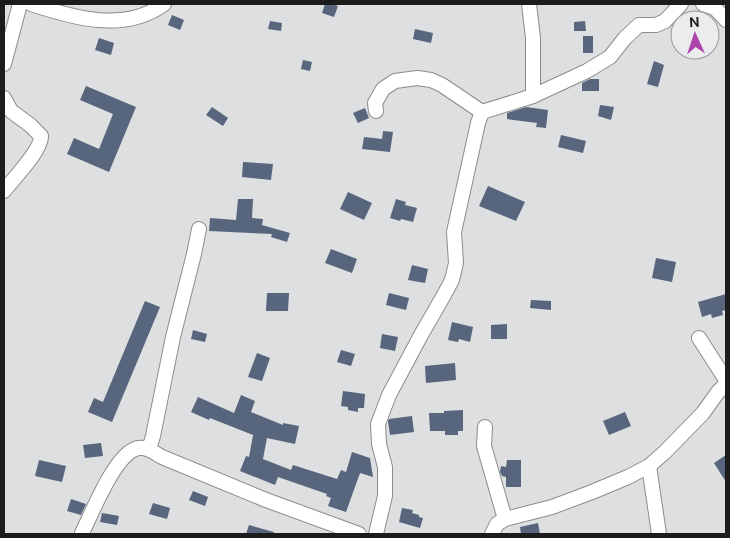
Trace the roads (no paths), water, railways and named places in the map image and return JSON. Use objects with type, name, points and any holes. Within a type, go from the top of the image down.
[{"type":"street","points":[[4,64],[20,4]]},
{"type":"street","points":[[31,4],[63,15],[105,20],[139,18],[164,4]]},
{"type":"street","points":[[529,4],[533,38],[533,96]]},
{"type":"street","points":[[482,112],[533,96],[587,72],[610,56],[625,38],[639,26],[656,25],[665,21],[681,4]]},
{"type":"street","points":[[704,4],[715,8],[726,20]]},
{"type":"street","points":[[376,111],[375,103],[383,89],[395,81],[417,78],[431,80],[442,85],[482,112]]},
{"type":"street","points":[[4,98],[11,111],[41,136],[36,151],[4,191]]},
{"type":"street","points":[[376,534],[385,496],[385,467],[379,444],[378,424],[394,386],[452,280],[456,263],[454,232],[482,112]]},
{"type":"street","points":[[149,449],[199,229]]},
{"type":"street","points":[[700,338],[726,380]]},
{"type":"street","points":[[492,534],[497,524],[504,519],[552,507],[649,466],[703,413],[718,392],[726,385]]},
{"type":"street","points":[[484,427],[484,446],[504,519]]},
{"type":"street","points":[[82,533],[104,487],[120,462],[133,449],[142,448],[149,449],[162,457],[266,500],[359,534]]},
{"type":"street","points":[[649,466],[659,534]]}]
